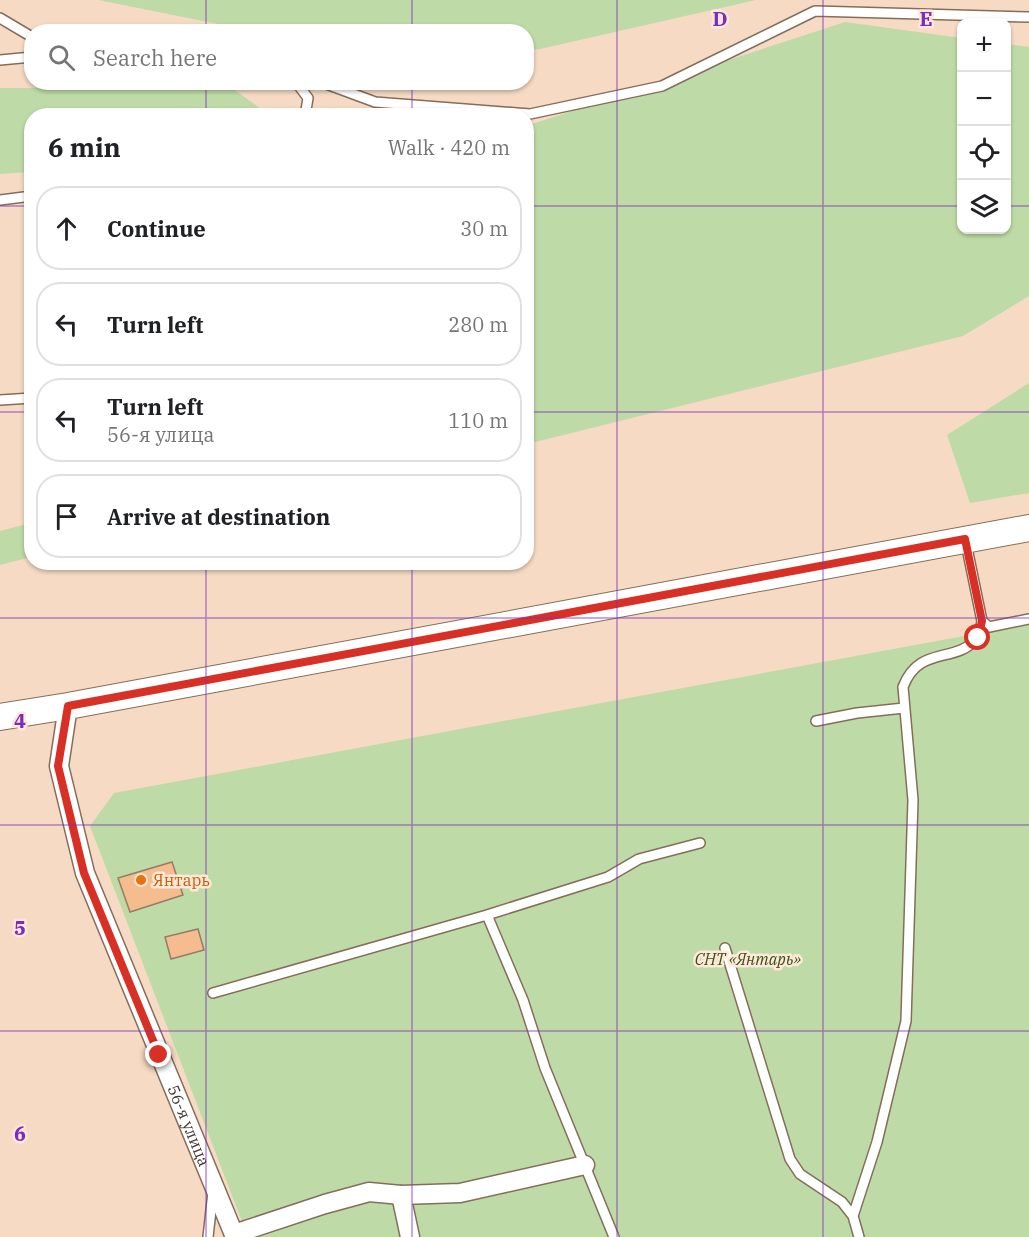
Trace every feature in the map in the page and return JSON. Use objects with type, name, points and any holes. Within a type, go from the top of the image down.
[{"type":"main road","points":[[0,717],[1029,528]]},
{"type":"street","name":"56-я улица","points":[[68,706],[58,766],[84,873],[234,1236]]},
{"type":"street","points":[[234,1236],[325,1204],[369,1192],[401,1195],[460,1193],[585,1165]]},
{"type":"street","points":[[401,1195],[410,1237]]},
{"type":"lane","points":[[534,113],[662,86],[815,11],[1029,17]]},
{"type":"lane","points":[[0,18],[24,32]]},
{"type":"lane","points":[[0,60],[24,58]]},
{"type":"lane","points":[[302,90],[308,98],[306,108]]},
{"type":"lane","points":[[343,90],[375,102],[452,108]]},
{"type":"lane","points":[[0,200],[24,197]]},
{"type":"lane","points":[[0,400],[24,398]]},
{"type":"lane","points":[[853,1216],[877,1142],[906,1021],[914,800],[903,687],[907,676],[924,661],[966,648],[978,638],[982,621],[965,539]]},
{"type":"lane","points":[[982,621],[990,627],[1029,619]]},
{"type":"lane","points":[[816,721],[856,713],[904,708]]},
{"type":"lane","points":[[213,993],[487,915],[608,877],[639,859],[700,843]]},
{"type":"lane","points":[[487,915],[523,1000],[545,1068],[614,1237]]},
{"type":"lane","points":[[726,948],[790,1159],[800,1174],[842,1202],[853,1216],[859,1237]]},
{"type":"lane","points":[[208,1237],[214,1186]]},
{"type":"green space","points":[[98,0],[756,0],[534,49],[534,24],[218,24]]},
{"type":"green space","points":[[845,22],[957,37],[957,234],[1011,234],[1011,45],[1029,47],[1029,296],[963,336],[534,442],[534,123]]},
{"type":"green space","points":[[0,88],[235,90],[260,108],[24,108],[24,172],[0,174]]},
{"type":"green space","points":[[1029,383],[1029,493],[970,503],[947,435]]},
{"type":"green space","points":[[24,525],[24,559],[0,565],[0,531]]},
{"type":"green space","name":"СНТ «Янтарь»","points":[[1029,624],[1029,1237],[248,1237],[90,826],[114,793]]},
{"type":"building","points":[[172,862],[183,895],[130,912],[118,878]]},
{"type":"building","points":[[198,929],[204,950],[171,959],[165,937]]},
{"type":"place","name":"Янтарь","points":[[141,880]]},
{"type":"route","points":[[159,1055],[84,873],[58,766],[68,706],[965,539],[982,621],[978,638]]}]
